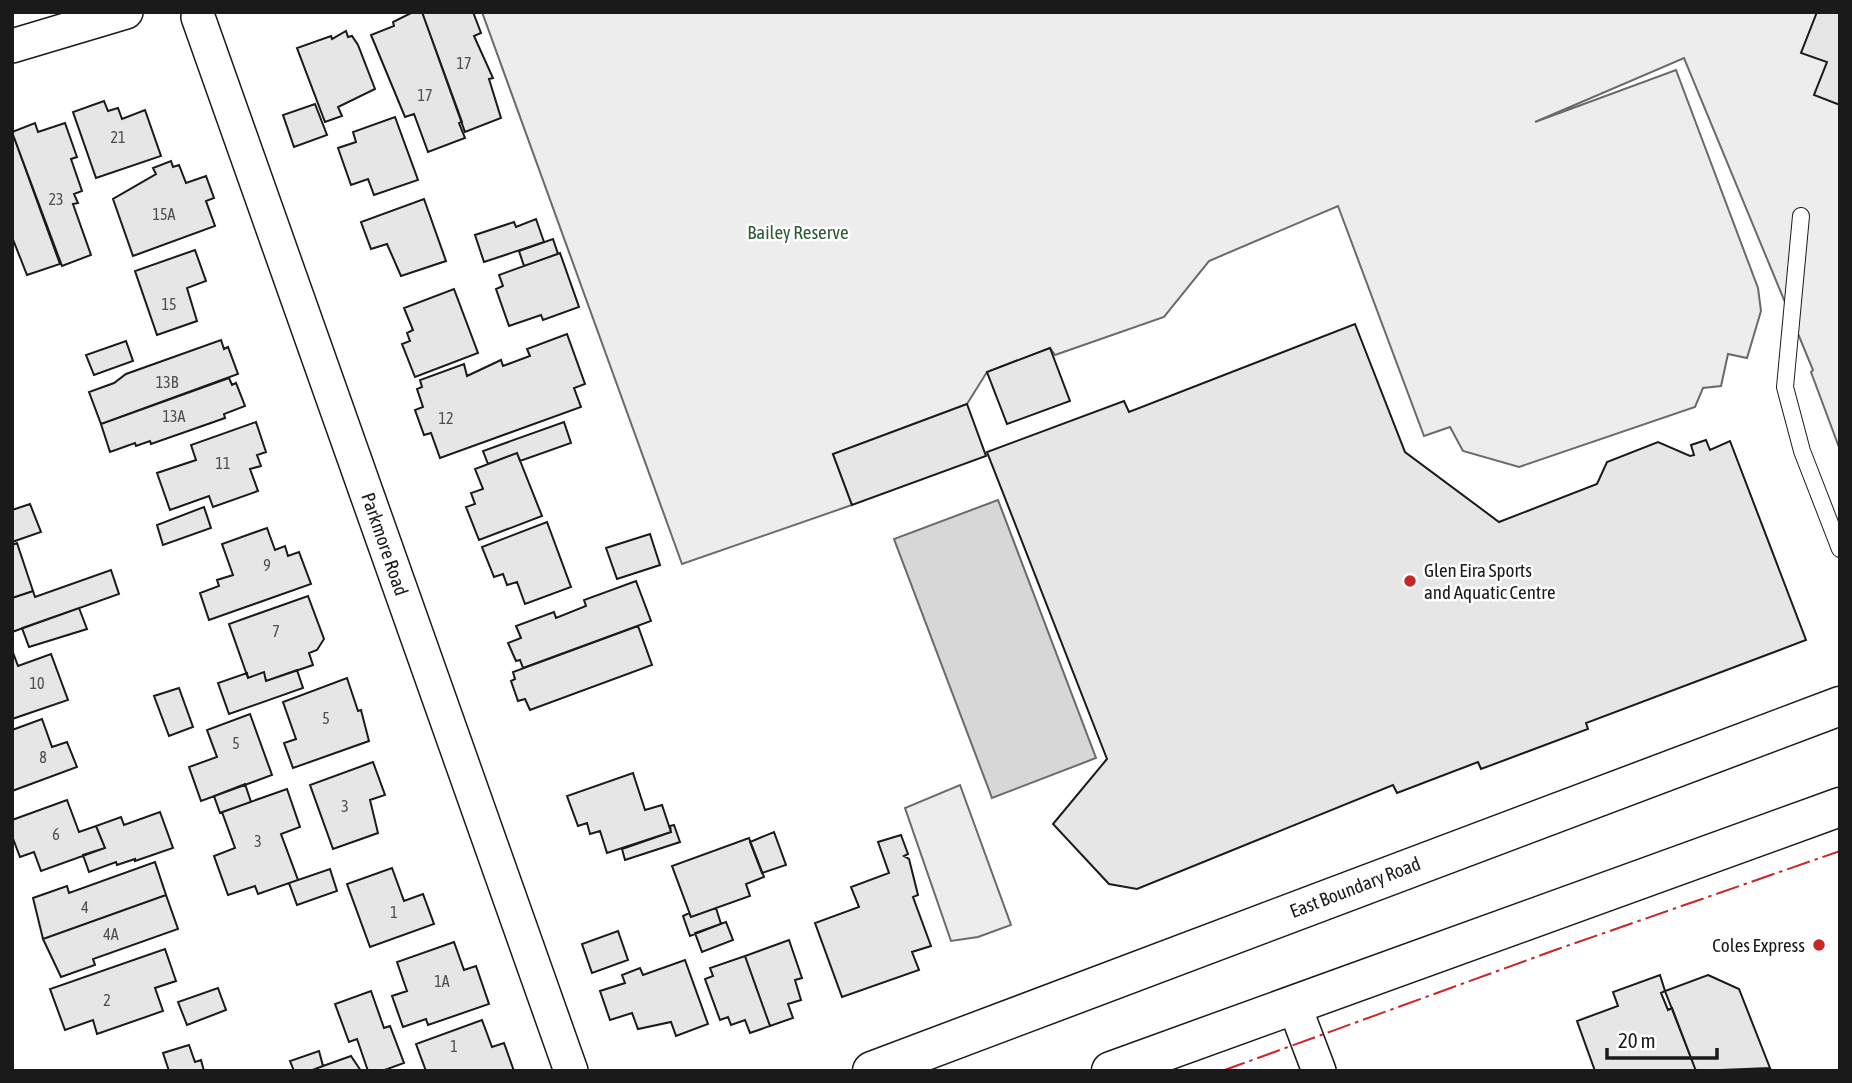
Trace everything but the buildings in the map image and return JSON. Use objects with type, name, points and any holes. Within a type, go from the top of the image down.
[{"type":"main road","name":"East Boundary Road","points":[[872,1071],[1840,706]]},
{"type":"main road","points":[[1111,1071],[1840,807]]},
{"type":"street","points":[[12,46],[126,12]]},
{"type":"street","name":"Parkmore Road","points":[[194,14],[571,1071]]},
{"type":"street","points":[[1294,1005],[1319,1071]]},
{"type":"lane","points":[[1801,216],[1785,387],[1802,451],[1840,549]]},
{"type":"shaded area","name":"Bailey Reserve","points":[[482,12],[1840,12],[1840,450],[1811,372],[1813,370],[1684,58],[1535,122],[1676,70],[1758,288],[1761,311],[1747,358],[1728,354],[1721,386],[1703,388],[1695,407],[1519,467],[1463,451],[1450,427],[1424,436],[1338,206],[1209,261],[1164,317],[1055,355],[1050,348],[987,372],[967,404],[833,454],[852,505],[682,564]]},
{"type":"shaded area","points":[[998,500],[1096,758],[992,798],[894,539]]},
{"type":"shaded area","points":[[960,785],[1011,925],[978,937],[951,941],[905,808]]},
{"type":"power","points":[[1222,1071],[1558,949],[1840,851]]},
{"type":"place","name":"Glen Eira Sports and Aquatic Centre","points":[[1410,581]]},
{"type":"place","name":"Coles Express","points":[[1819,945]]}]
